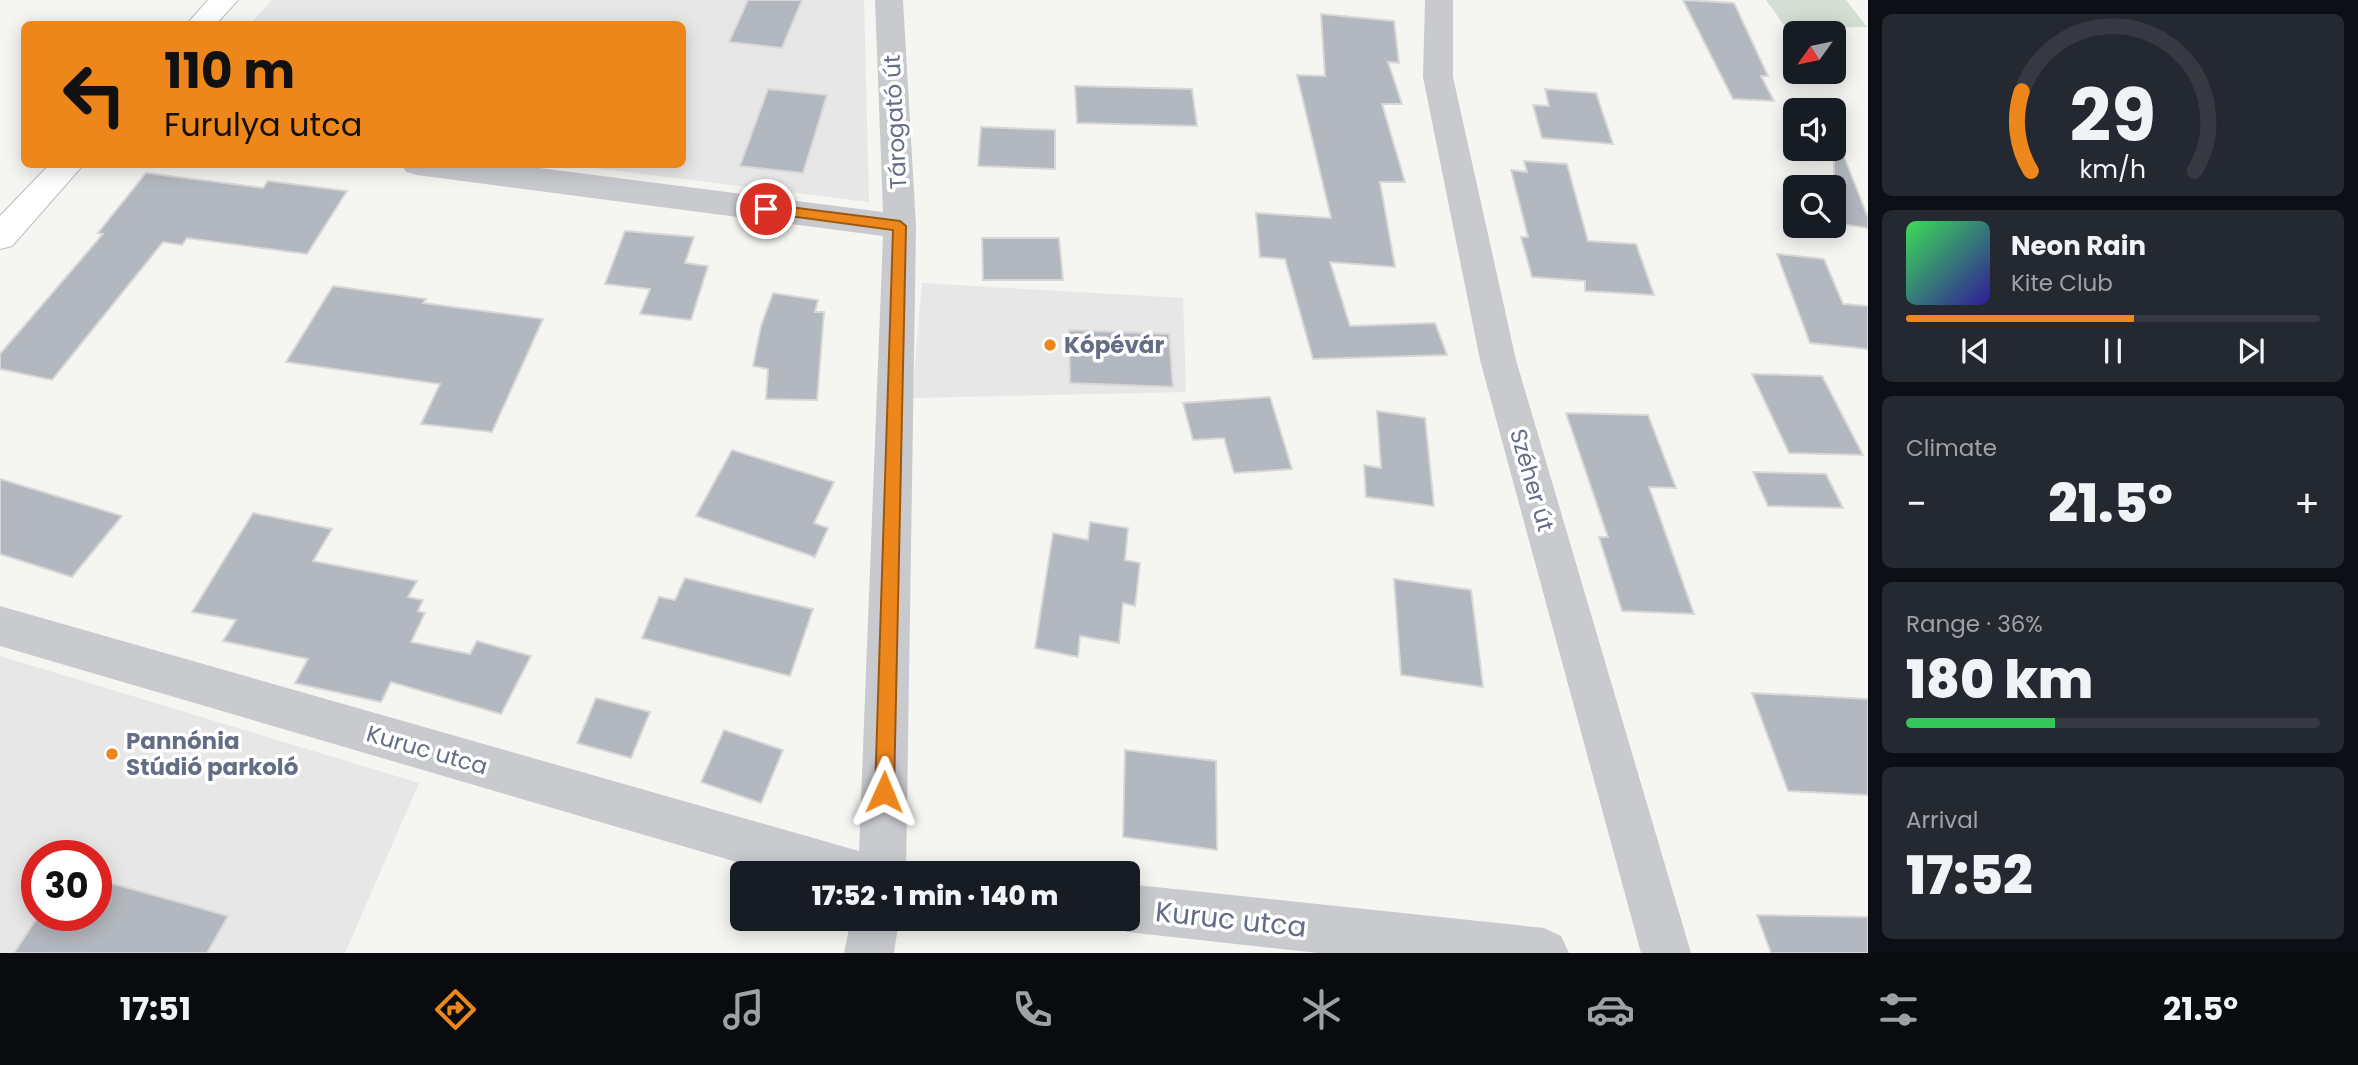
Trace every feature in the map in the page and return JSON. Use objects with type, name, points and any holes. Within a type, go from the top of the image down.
[{"type":"main road","points":[[204,21],[224,0]]},
{"type":"main road","points":[[0,237],[65,168]]},
{"type":"street","name":"Tárogató út","points":[[882,861],[900,226],[889,0]]},
{"type":"street","name":"Széher út","points":[[1439,0],[1438,77],[1498,360],[1666,953]]},
{"type":"street","points":[[448,168],[900,226]]},
{"type":"street","name":"Kuruc utca","points":[[0,626],[813,861]]},
{"type":"street","name":"Kuruc utca","points":[[1140,909],[1544,953]]},
{"type":"street","points":[[869,953],[873,931]]},
{"type":"shaded area","points":[[272,0],[864,0],[869,202],[594,168],[686,168],[686,21],[253,21]]},
{"type":"shaded area","points":[[1766,0],[1846,0],[1867,27],[1846,27],[1846,21],[1783,21],[1783,24]]},
{"type":"shaded area","name":"Kópévár","points":[[922,283],[1183,298],[1186,392],[912,398]]},
{"type":"shaded area","points":[[0,656],[419,783],[345,953],[0,953]]},
{"type":"building","points":[[748,0],[802,0],[782,48],[729,42]]},
{"type":"building","points":[[1683,0],[1734,3],[1768,76],[1761,76],[1774,101],[1733,99]]},
{"type":"building","points":[[1321,14],[1394,21],[1399,63],[1388,62],[1402,104],[1382,104],[1405,182],[1380,182],[1395,267],[1330,262],[1350,326],[1435,323],[1447,355],[1313,359],[1285,259],[1260,257],[1256,213],[1331,218],[1297,75],[1325,76]]},
{"type":"building","points":[[1075,86],[1192,89],[1197,126],[1077,123]]},
{"type":"building","points":[[768,89],[827,95],[803,173],[740,166]]},
{"type":"building","points":[[1545,89],[1596,93],[1613,144],[1542,138],[1533,105],[1549,106]]},
{"type":"building","points":[[981,127],[1055,130],[1055,169],[978,166]]},
{"type":"building","points":[[1524,161],[1567,164],[1588,241],[1636,244],[1654,295],[1585,291],[1585,281],[1532,277],[1521,237],[1528,237],[1511,170],[1527,172]]},
{"type":"building","points":[[1834,161],[1846,161],[1868,218],[1868,228],[1846,225],[1846,175],[1834,175]]},
{"type":"building","points":[[146,173],[263,188],[268,181],[347,191],[307,254],[187,238],[182,245],[163,242],[52,380],[0,369],[0,354],[103,234],[98,233]]},
{"type":"building","points":[[625,231],[694,237],[685,263],[708,266],[691,320],[640,314],[650,289],[605,284]]},
{"type":"building","points":[[982,238],[1059,238],[1063,280],[983,280]]},
{"type":"building","points":[[1777,254],[1824,259],[1843,304],[1868,306],[1868,349],[1810,343]]},
{"type":"building","points":[[333,286],[426,299],[423,303],[543,319],[492,432],[421,424],[440,384],[286,362]]},
{"type":"building","points":[[773,293],[818,300],[815,312],[824,312],[817,400],[766,399],[768,369],[753,366],[761,326]]},
{"type":"building","points":[[1069,330],[1169,334],[1173,387],[1070,383]]},
{"type":"building","points":[[1752,374],[1822,376],[1863,455],[1789,453]]},
{"type":"building","points":[[1270,397],[1292,469],[1234,473],[1224,438],[1193,440],[1183,403]]},
{"type":"building","points":[[1377,411],[1425,418],[1434,506],[1366,497],[1364,465],[1381,468]]},
{"type":"building","points":[[1566,413],[1648,415],[1676,488],[1649,487],[1694,614],[1622,611],[1599,537],[1608,537]]},
{"type":"building","points":[[732,450],[834,482],[814,523],[828,528],[815,557],[696,516]]},
{"type":"building","points":[[1753,472],[1826,474],[1843,508],[1768,506]]},
{"type":"building","points":[[0,479],[122,516],[72,577],[0,554]]},
{"type":"building","points":[[253,513],[332,529],[313,561],[417,581],[408,597],[423,600],[418,611],[425,613],[411,642],[470,654],[477,641],[531,656],[501,714],[391,682],[381,702],[295,683],[308,659],[223,641],[236,620],[192,612]]},
{"type":"building","points":[[1090,522],[1128,528],[1125,560],[1140,563],[1135,606],[1123,603],[1119,643],[1080,636],[1078,657],[1035,648],[1053,533],[1088,540]]},
{"type":"building","points":[[685,578],[813,609],[790,676],[642,638],[659,597],[675,600]]},
{"type":"building","points":[[1394,579],[1471,590],[1483,687],[1401,675]]},
{"type":"building","points":[[1752,693],[1868,699],[1868,795],[1788,791]]},
{"type":"building","points":[[596,698],[650,712],[631,758],[577,743]]},
{"type":"building","points":[[724,730],[783,750],[761,803],[701,782]]},
{"type":"building","points":[[1125,750],[1216,761],[1217,850],[1123,837]]},
{"type":"building","points":[[112,883],[228,916],[207,953],[14,953],[28,931],[112,931]]},
{"type":"building","points":[[1757,915],[1868,917],[1868,953],[1771,953]]},
{"type":"place","name":"Kópévár","points":[[1050,345]]},
{"type":"place","name":"Pannónia Stúdió parkoló","points":[[112,754]]},
{"type":"route","points":[[766,209],[900,226],[884,792]]}]
